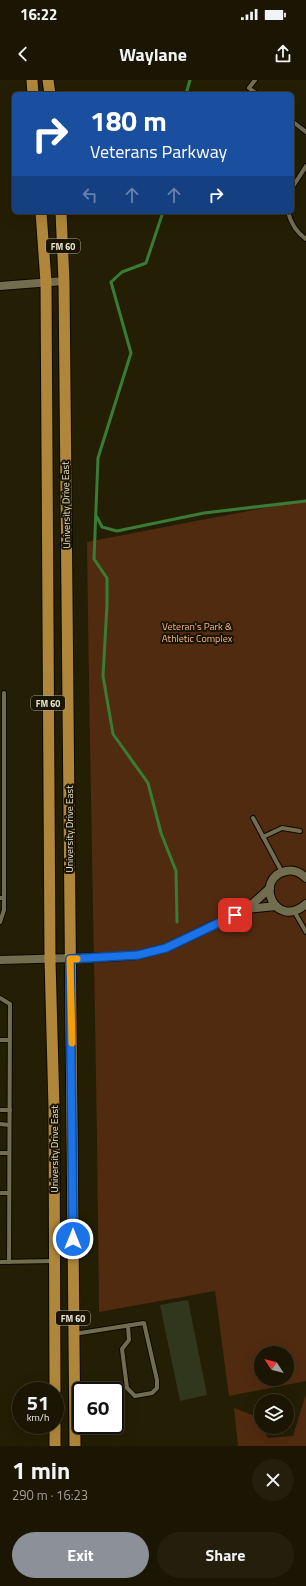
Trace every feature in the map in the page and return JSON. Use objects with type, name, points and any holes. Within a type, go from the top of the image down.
[{"type":"main road","points":[[32,80],[33,92]]},
{"type":"main road","points":[[48,80],[50,92]]},
{"type":"main road","name":"University Drive East","points":[[41,214],[46,282],[50,960],[54,1108],[55,1382]]},
{"type":"main road","name":"University Drive East","points":[[61,214],[64,281],[75,1446]]},
{"type":"main road","points":[[55,1434],[55,1446]]},
{"type":"street","points":[[0,286],[64,281]]},
{"type":"street","points":[[0,960],[50,960],[138,955],[166,948],[247,909],[270,888],[276,876],[282,872],[294,871],[306,878]]},
{"type":"street","points":[[270,888],[270,895],[276,906],[282,910],[294,911],[306,904]]},
{"type":"street","points":[[247,909],[276,906]]},
{"type":"lane","points":[[254,92],[249,88],[255,80]]},
{"type":"lane","points":[[294,123],[306,132]]},
{"type":"lane","points":[[294,185],[306,166]]},
{"type":"lane","points":[[289,214],[291,222],[298,233],[306,239]]},
{"type":"lane","points":[[0,922],[4,910],[2,898],[2,732],[4,693]]},
{"type":"lane","points":[[253,818],[282,872]]},
{"type":"lane","points":[[263,837],[282,828],[300,831]]},
{"type":"lane","points":[[294,911],[306,932]]},
{"type":"lane","points":[[0,998],[10,1004],[9,1262]]},
{"type":"lane","points":[[0,1040],[10,1040]]},
{"type":"lane","points":[[0,1110],[10,1110]]},
{"type":"lane","points":[[0,1124],[9,1125]]},
{"type":"lane","points":[[0,1153],[9,1153]]},
{"type":"lane","points":[[0,1193],[9,1193]]},
{"type":"lane","points":[[0,1262],[54,1261]]},
{"type":"lane","points":[[74,1334],[144,1323],[157,1380],[157,1388],[152,1393],[135,1396],[127,1388],[122,1348],[129,1340],[128,1326]]},
{"type":"green space","name":"Veteran's Park & Athletic Complex","points":[[306,500],[306,1381],[294,1383],[294,1346],[254,1346],[254,1386],[280,1386],[229,1396],[215,1291],[99,1312],[87,542]]},
{"type":"green space","points":[[306,1394],[306,1446],[238,1446],[234,1408],[254,1416],[254,1434],[266,1434],[268,1438],[293,1436]]},
{"type":"building","points":[[188,1300],[207,1395],[180,1401],[160,1305]]},
{"type":"waterway","points":[[187,92],[190,80]]},
{"type":"waterway","points":[[162,214],[146,263],[122,272],[111,282],[131,353],[98,458],[94,559],[107,578],[103,676],[113,734],[148,783],[161,833],[176,871],[177,922]]},
{"type":"waterway","points":[[97,517],[102,527],[117,531],[204,513],[306,501]]},
{"type":"slow traffic","points":[[72,1043],[70,959],[77,959]]},
{"type":"route","points":[[73,1239],[73,1106],[70,959],[138,955],[166,948],[211,928],[235,915]]}]
